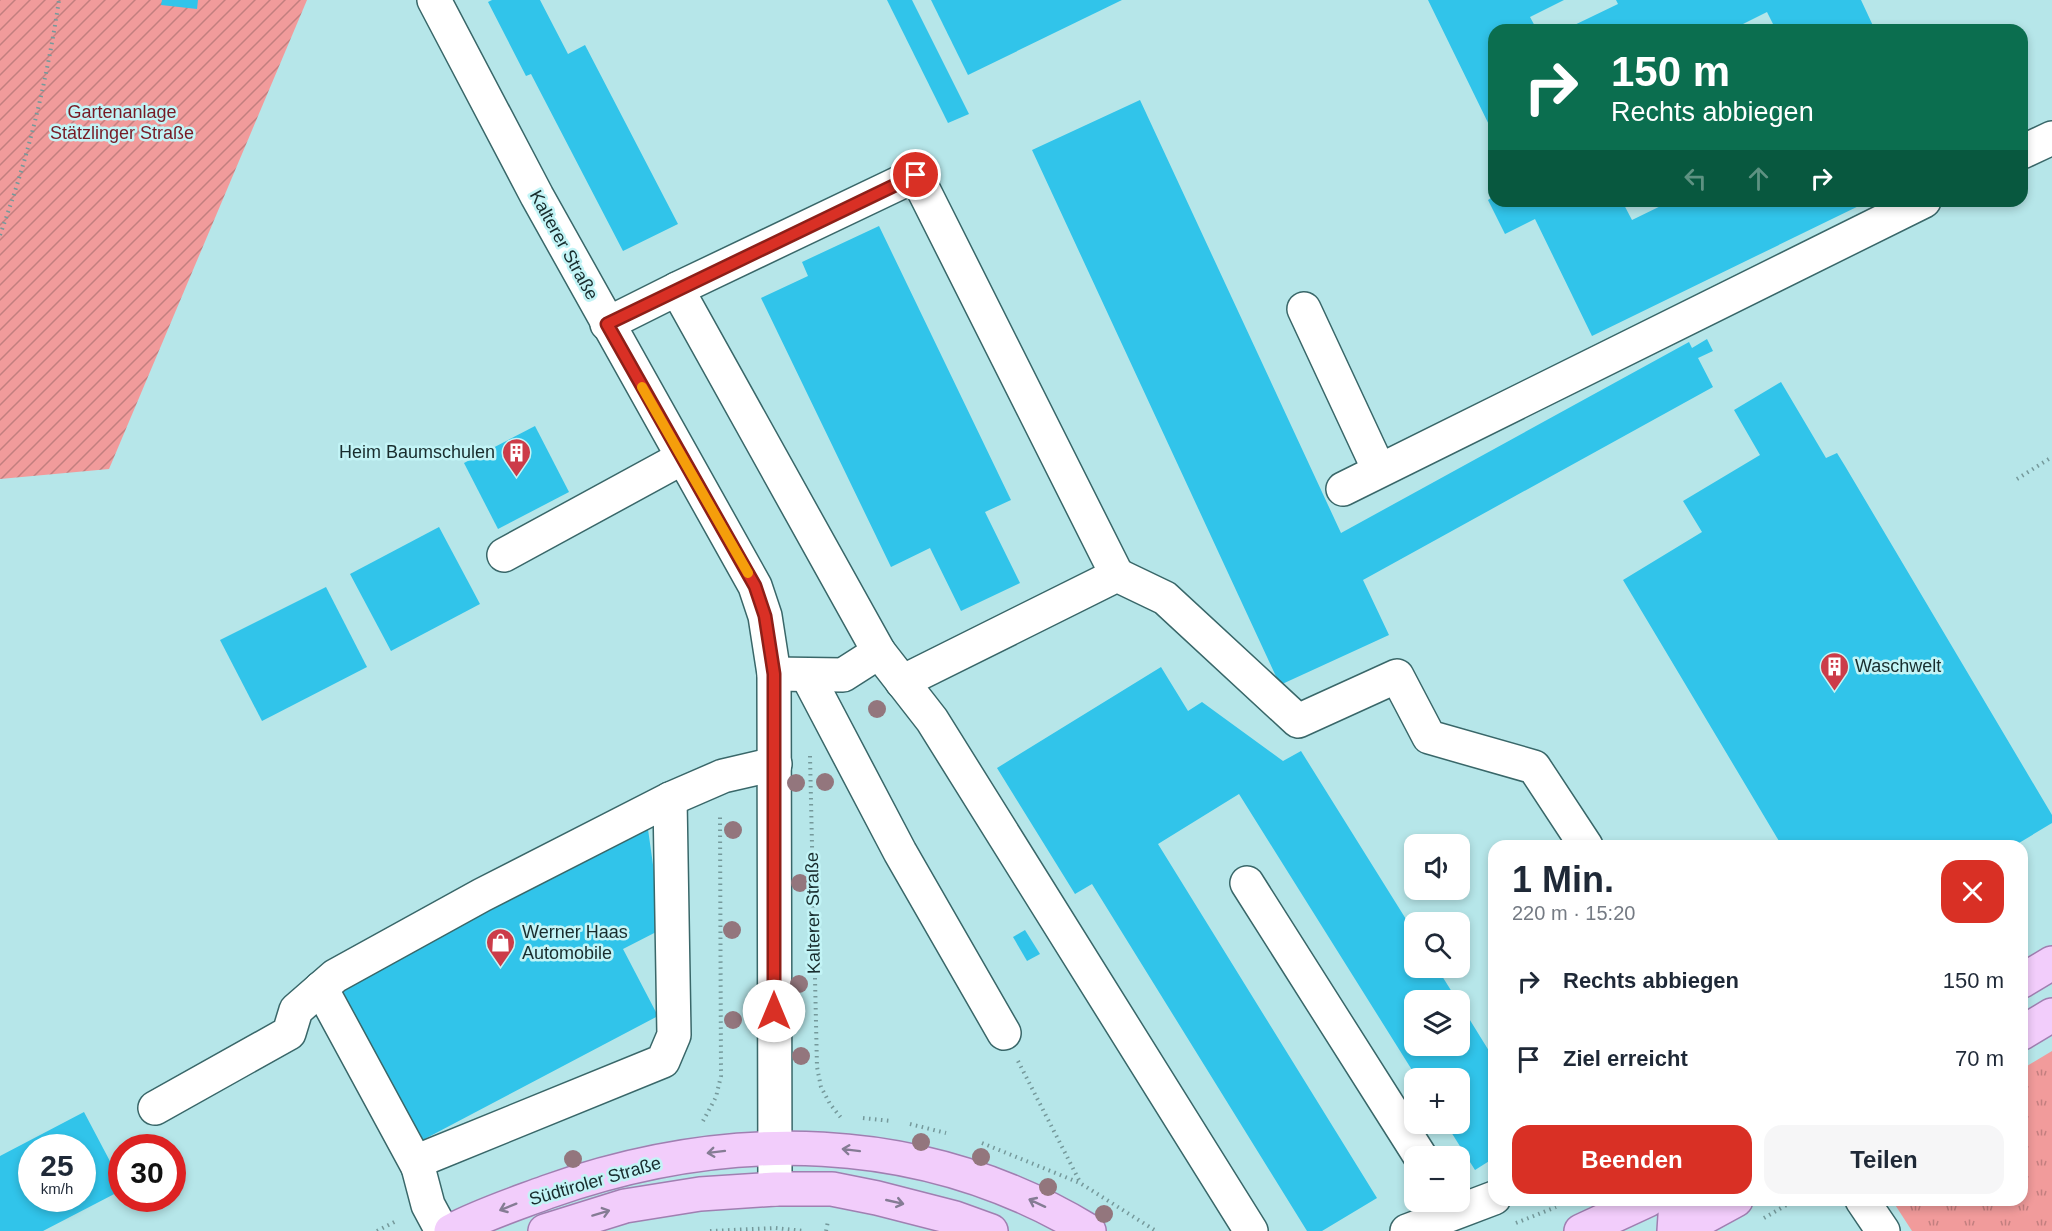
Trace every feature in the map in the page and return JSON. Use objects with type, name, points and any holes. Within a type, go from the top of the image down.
[{"type":"main road","points":[[2028,977],[2052,963]]},
{"type":"main road","points":[[2028,1029],[2052,1015]]},
{"type":"main road","name":"Südtiroler Straße","points":[[451,1231],[525,1200],[617,1170],[717,1151],[775,1148],[838,1149],[923,1163],[970,1176],[1018,1194],[1089,1231]]},
{"type":"main road","name":"Südtiroler Straße","points":[[545,1231],[625,1206],[700,1194],[775,1189],[832,1189],[955,1218],[991,1231]]},
{"type":"main road","points":[[1581,1231],[1635,1206]]},
{"type":"main road","points":[[1674,1231],[1676,1206]]},
{"type":"main road","points":[[1679,1231],[1725,1206]]},
{"type":"street","name":"Kalterer Straße","points":[[434,0],[607,324],[755,586],[765,616],[774,674],[775,1189]]},
{"type":"street","points":[[2028,149],[2052,138]]},
{"type":"street","points":[[607,324],[916,175],[1116,575],[1165,598],[1298,721],[1397,676],[1429,737],[1534,767],[1582,840]]},
{"type":"street","points":[[1343,489],[1912,207]]},
{"type":"street","points":[[677,289],[879,652],[932,720],[1251,1231]]},
{"type":"street","points":[[1304,309],[1379,470]]},
{"type":"street","points":[[504,555],[682,458]]},
{"type":"street","points":[[903,682],[1116,575]]},
{"type":"street","points":[[774,674],[843,675],[879,652]]},
{"type":"street","points":[[807,675],[900,852],[1004,1033]]},
{"type":"street","points":[[155,1108],[289,1033],[296,1010],[335,976],[472,901],[670,799],[723,776],[775,764]]},
{"type":"street","points":[[418,1167],[425,1158],[447,1148],[663,1061],[674,1035],[670,799]]},
{"type":"street","points":[[1247,883],[1414,1146]]},
{"type":"street","points":[[321,988],[418,1167],[428,1205],[442,1231]]},
{"type":"street","points":[[1866,1206],[1883,1231]]},
{"type":"street","points":[[1470,1209],[1501,1212]]},
{"type":"street","points":[[1407,1231],[1443,1212]]},
{"type":"path","points":[[0,235],[20,179],[48,75],[60,0]]},
{"type":"path","points":[[2017,479],[2052,457]]},
{"type":"path","name":"Kalterer Straße","points":[[810,748],[817,1066],[821,1087],[830,1104],[842,1117]]},
{"type":"path","points":[[699,1127],[716,1096],[722,1076],[720,808]]},
{"type":"path","points":[[1004,1033],[1080,1183]]},
{"type":"path","points":[[1501,1212],[1548,1206]]},
{"type":"path","points":[[711,1231],[775,1228],[804,1231]]},
{"type":"green space","name":"Gartenanlage Stätzlinger Straße","points":[[0,0],[307,0],[109,469],[0,479]]},
{"type":"green space","points":[[2052,1051],[2052,1231],[1912,1231],[1896,1206],[2028,1206],[2028,1065]]},
{"type":"building","points":[[162,0],[198,0],[197,9],[161,5]]},
{"type":"building","points":[[492,0],[540,0],[568,54],[585,45],[678,224],[623,251],[531,74],[526,76],[488,2]]},
{"type":"building","points":[[887,0],[912,0],[969,114],[948,123]]},
{"type":"building","points":[[931,0],[1122,0],[968,75]]},
{"type":"building","points":[[1428,0],[1564,0],[1530,17],[1534,24],[1488,24],[1488,123]]},
{"type":"building","points":[[1616,0],[1861,0],[1872,24],[1773,24],[1767,12],[1743,24],[1576,24],[1618,4]]},
{"type":"building","points":[[1140,100],[1341,533],[1689,342],[1692,348],[1707,339],[1713,351],[1698,358],[1713,387],[1363,580],[1389,635],[1280,685],[1032,150]]},
{"type":"building","points":[[1492,207],[1625,207],[1632,220],[1659,207],[1857,207],[1592,336],[1535,219],[1505,234]]},
{"type":"building","points":[[879,226],[1011,500],[985,512],[1020,583],[961,611],[930,548],[891,567],[761,298],[808,276],[802,262]]},
{"type":"building","name":"Waschwelt","points":[[1781,382],[1826,458],[1837,453],[2052,815],[2052,823],[2024,840],[1778,840],[1623,580],[1702,532],[1683,501],[1760,455],[1734,410]]},
{"type":"building","name":"Heim Baumschulen","points":[[535,426],[569,492],[498,529],[464,463]]},
{"type":"building","points":[[439,527],[480,604],[391,651],[350,574]]},
{"type":"building","points":[[326,587],[367,667],[262,721],[220,640]]},
{"type":"building","points":[[1161,667],[1188,711],[1202,702],[1283,761],[1301,751],[1404,916],[1404,978],[1443,978],[1451,990],[1404,990],[1404,1056],[1470,1056],[1470,1020],[1488,1049],[1488,1162],[1475,1170],[1470,1162],[1470,1146],[1460,1146],[1452,1134],[1470,1134],[1470,1068],[1411,1068],[1239,794],[1158,844],[1377,1198],[1322,1231],[1307,1231],[1092,884],[1075,894],[997,768]]},
{"type":"building","name":"Werner Haas Automobile","points":[[647,822],[662,929],[623,949],[658,1016],[417,1143],[334,987]]},
{"type":"building","points":[[1025,930],[1040,954],[1027,961],[1013,937]]},
{"type":"building","points":[[84,1112],[96,1134],[42,1134]]},
{"type":"building","points":[[96,1135],[108,1157],[108,1197],[96,1203]]},
{"type":"building","points":[[18,1147],[18,1212],[80,1212],[43,1231],[0,1231],[0,1156]]},
{"type":"slow traffic","points":[[642,387],[748,573]]},
{"type":"place","name":"Heim Baumschulen","points":[[516,478]]},
{"type":"place","name":"Waschwelt","points":[[1834,692]]},
{"type":"place","name":"Werner Haas Automobile","points":[[501,968]]},
{"type":"route","points":[[774,1011],[775,718],[770,636],[755,586],[607,324],[916,175]]}]
